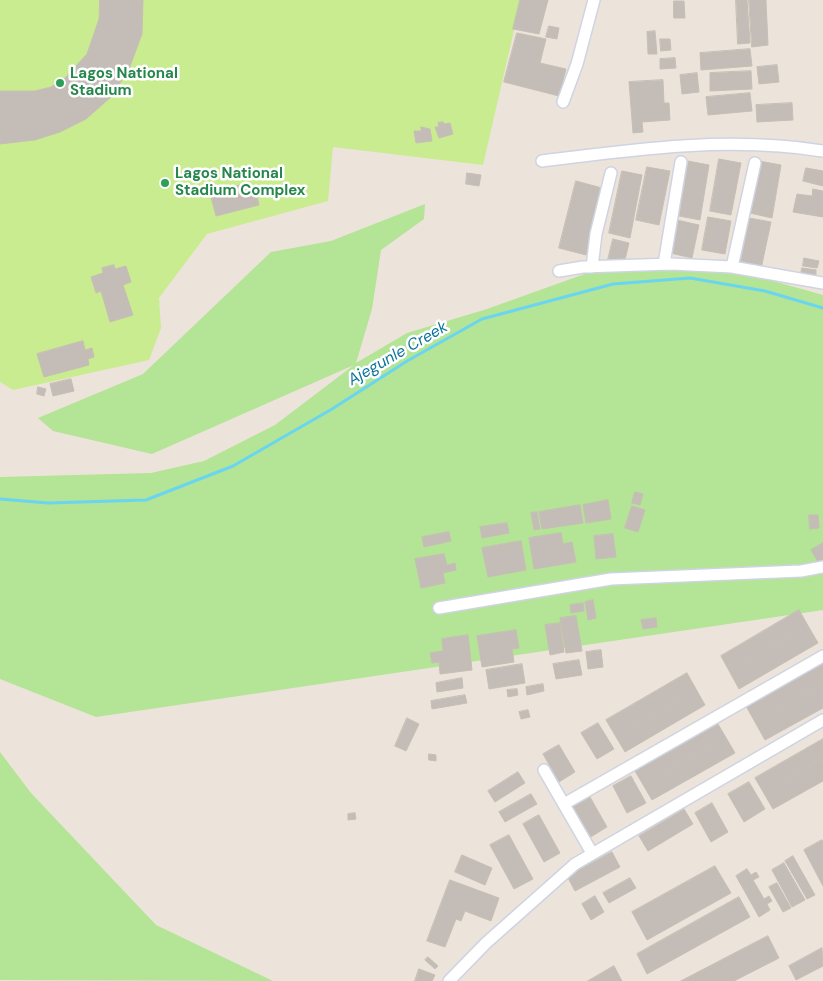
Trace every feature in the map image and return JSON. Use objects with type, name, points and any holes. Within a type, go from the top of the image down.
[{"type":"street","points":[[563,102],[577,64],[594,0]]},
{"type":"street","points":[[542,161],[700,144],[784,145],[823,151]]},
{"type":"street","points":[[664,264],[680,162]]},
{"type":"street","points":[[732,267],[754,163]]},
{"type":"street","points":[[592,267],[596,234],[611,173]]},
{"type":"street","points":[[558,271],[592,267],[664,264],[732,267],[823,283]]},
{"type":"street","points":[[439,608],[611,579],[801,570],[823,567]]},
{"type":"street","points":[[564,804],[823,656]]},
{"type":"street","points":[[449,981],[486,943],[558,878],[592,853],[823,720]]},
{"type":"street","points":[[544,770],[592,853]]},
{"type":"green space","name":"Lagos National Stadium Complex","points":[[0,0],[521,0],[483,165],[333,147],[328,201],[207,234],[159,298],[161,328],[149,360],[13,390],[0,382]]},
{"type":"green space","points":[[425,204],[424,219],[381,250],[372,309],[356,363],[407,333],[487,309],[593,271],[722,269],[823,295],[823,610],[96,717],[0,679],[0,477],[151,473],[204,461],[275,425],[354,365],[152,454],[53,431],[38,418],[143,374],[271,252],[331,241]]},
{"type":"green space","points":[[0,752],[31,793],[156,925],[273,981],[0,980]]},
{"type":"building","points":[[100,0],[143,0],[142,34],[129,69],[111,97],[86,119],[60,132],[35,140],[0,144],[0,91],[35,91],[51,87],[65,78],[87,54],[99,19]]},
{"type":"building","points":[[520,0],[548,0],[539,34],[513,29]]},
{"type":"building","points":[[736,0],[747,0],[750,43],[738,44]]},
{"type":"building","points":[[749,0],[766,0],[768,45],[752,47]]},
{"type":"building","points":[[674,1],[684,1],[685,18],[674,18]]},
{"type":"building","points":[[549,26],[559,28],[557,39],[546,37]]},
{"type":"building","points":[[655,31],[657,54],[648,54],[647,32]]},
{"type":"building","points":[[517,33],[546,39],[540,63],[566,69],[559,96],[504,82]]},
{"type":"building","points":[[660,39],[670,39],[671,50],[661,51]]},
{"type":"building","points":[[750,49],[752,66],[701,70],[700,53]]},
{"type":"building","points":[[675,58],[676,68],[660,69],[660,59]]},
{"type":"building","points":[[777,65],[779,82],[759,84],[757,67]]},
{"type":"building","points":[[751,71],[752,89],[710,91],[710,73]]},
{"type":"building","points":[[697,73],[699,92],[682,94],[680,75]]},
{"type":"building","points":[[663,80],[664,103],[669,103],[670,120],[642,122],[643,132],[633,133],[629,82]]},
{"type":"building","points":[[750,93],[752,111],[708,115],[706,97]]},
{"type":"building","points":[[792,103],[793,120],[757,122],[756,105]]},
{"type":"building","points":[[443,122],[444,124],[450,123],[453,134],[439,138],[435,127],[439,127],[438,123]]},
{"type":"building","points":[[421,127],[430,129],[432,141],[416,143],[414,131],[421,131]]},
{"type":"building","points":[[719,159],[741,163],[731,215],[710,211]]},
{"type":"building","points":[[688,161],[709,165],[700,220],[679,216]]},
{"type":"building","points":[[759,161],[781,165],[772,218],[750,213]]},
{"type":"building","points":[[647,167],[670,171],[659,225],[636,220]]},
{"type":"building","points":[[806,168],[823,171],[823,186],[803,181]]},
{"type":"building","points":[[622,171],[642,175],[630,238],[609,233]]},
{"type":"building","points":[[467,173],[481,175],[479,186],[466,184]]},
{"type":"building","points":[[576,181],[602,188],[586,255],[559,248]]},
{"type":"building","points":[[249,183],[251,192],[256,191],[259,205],[216,216],[210,193]]},
{"type":"building","points":[[813,189],[823,191],[823,217],[793,212],[797,194],[812,196]]},
{"type":"building","points":[[708,217],[731,221],[725,254],[702,250]]},
{"type":"building","points":[[749,218],[771,222],[761,269],[740,265]]},
{"type":"building","points":[[677,220],[699,225],[692,258],[670,253]]},
{"type":"building","points":[[613,239],[629,243],[624,264],[608,260]]},
{"type":"building","points":[[804,258],[819,261],[817,268],[803,266]]},
{"type":"building","points":[[114,265],[115,269],[126,266],[131,282],[123,285],[133,315],[110,322],[101,291],[96,293],[91,277],[103,273],[102,268]]},
{"type":"building","points":[[802,268],[816,270],[816,277],[801,274]]},
{"type":"building","points":[[83,341],[85,350],[92,348],[94,357],[88,359],[89,365],[44,377],[37,354]]},
{"type":"building","points":[[71,379],[74,391],[53,396],[50,384]]},
{"type":"building","points":[[38,387],[46,389],[44,396],[37,394]]},
{"type":"building","points":[[635,492],[643,494],[640,505],[632,503]]},
{"type":"building","points":[[608,500],[611,519],[586,523],[583,505]]},
{"type":"building","points":[[580,505],[583,523],[542,529],[539,512]]},
{"type":"building","points":[[632,506],[645,510],[638,532],[625,528]]},
{"type":"building","points":[[537,512],[540,529],[534,530],[531,513]]},
{"type":"building","points":[[809,515],[818,515],[819,528],[810,529]]},
{"type":"building","points":[[507,523],[509,533],[482,538],[480,527]]},
{"type":"building","points":[[449,532],[451,541],[424,547],[422,537]]},
{"type":"building","points":[[561,533],[563,544],[572,542],[576,562],[534,569],[529,538]]},
{"type":"building","points":[[613,534],[616,557],[596,559],[594,536]]},
{"type":"building","points":[[521,541],[526,570],[488,577],[482,548]]},
{"type":"building","points":[[823,543],[823,566],[821,567],[811,550]]},
{"type":"building","points":[[444,554],[447,565],[455,563],[456,570],[443,573],[445,583],[421,588],[415,559]]},
{"type":"building","points":[[593,600],[596,618],[588,620],[585,602]]},
{"type":"building","points":[[583,603],[584,611],[571,613],[570,605]]},
{"type":"building","points":[[799,610],[818,643],[739,689],[721,656]],"holes":[[[793,633],[794,636],[771,648],[770,646]],[[764,650],[765,652],[742,665],[741,662]]]},
{"type":"building","points":[[576,616],[582,651],[566,653],[560,618]]},
{"type":"building","points":[[656,618],[657,627],[643,629],[641,620]]},
{"type":"building","points":[[560,623],[564,652],[550,655],[545,625]]},
{"type":"building","points":[[516,630],[519,648],[512,649],[514,662],[482,667],[477,636]]},
{"type":"building","points":[[793,633],[794,636],[771,648],[770,646]]},
{"type":"building","points":[[468,635],[472,670],[440,674],[439,662],[432,663],[430,653],[443,651],[442,639]]},
{"type":"building","points":[[601,650],[603,667],[588,669],[586,652]]},
{"type":"building","points":[[764,650],[765,652],[742,665],[741,662]]},
{"type":"building","points":[[579,660],[582,675],[556,679],[553,664]]},
{"type":"building","points":[[823,663],[823,685],[823,708],[765,740],[746,706]],"holes":[[[821,683],[823,685],[799,698],[798,696]],[[793,699],[794,702],[770,715],[769,712]]]},
{"type":"building","points":[[522,664],[525,683],[489,689],[486,670]]},
{"type":"building","points":[[687,673],[705,705],[625,752],[606,720]],"holes":[[[681,696],[683,699],[660,713],[659,710]],[[653,714],[654,716],[631,729],[630,727]]]},
{"type":"building","points":[[462,678],[463,688],[437,692],[436,683]]},
{"type":"building","points":[[821,683],[823,685],[799,698],[798,696]]},
{"type":"building","points":[[543,684],[544,691],[527,695],[526,687]]},
{"type":"building","points":[[517,689],[518,695],[508,697],[507,690]]},
{"type":"building","points":[[465,695],[467,703],[432,709],[431,701]]},
{"type":"building","points":[[681,696],[683,699],[660,713],[659,710]]},
{"type":"building","points":[[793,699],[794,702],[770,715],[769,712]]},
{"type":"building","points":[[528,710],[530,717],[521,719],[519,712]]},
{"type":"building","points":[[653,714],[654,716],[631,729],[630,727]]},
{"type":"building","points":[[407,718],[419,724],[406,751],[395,746]]},
{"type":"building","points":[[598,723],[614,749],[597,759],[581,733]]},
{"type":"building","points":[[718,724],[735,753],[652,800],[635,771]],"holes":[[[710,746],[711,748],[688,762],[686,759]],[[681,762],[682,764],[659,778],[658,776]]]},
{"type":"building","points":[[823,739],[823,757],[806,767],[807,769],[823,760],[823,781],[773,809],[755,778]],"holes":[[[801,770],[802,772],[777,786],[776,785]]]},
{"type":"building","points":[[559,745],[575,772],[559,782],[543,754]]},
{"type":"building","points":[[710,746],[711,748],[688,762],[686,759]]},
{"type":"building","points":[[429,754],[436,755],[436,761],[429,760]]},
{"type":"building","points":[[823,757],[823,760],[807,769],[806,767]]},
{"type":"building","points":[[681,762],[682,764],[659,778],[658,776]]},
{"type":"building","points":[[801,770],[802,772],[776,785]]},
{"type":"building","points":[[518,772],[525,783],[495,802],[488,791]]},
{"type":"building","points":[[631,776],[646,803],[627,813],[613,786]]},
{"type":"building","points":[[749,782],[765,809],[744,822],[728,794]]},
{"type":"building","points":[[531,794],[537,804],[505,822],[499,812]]},
{"type":"building","points":[[590,797],[607,827],[589,838],[571,808]]},
{"type":"building","points":[[712,803],[728,832],[711,842],[695,813]]},
{"type":"building","points":[[684,809],[693,824],[648,851],[639,836]]},
{"type":"building","points":[[355,813],[356,819],[348,820],[348,814]]},
{"type":"building","points":[[539,815],[560,853],[544,862],[523,824]]},
{"type":"building","points":[[509,835],[533,879],[514,889],[490,845]]},
{"type":"building","points":[[822,840],[823,842],[823,886],[804,850]]},
{"type":"building","points":[[612,852],[620,867],[575,891],[567,876]]},
{"type":"building","points":[[462,855],[492,868],[485,885],[455,872]]},
{"type":"building","points":[[793,856],[815,895],[807,899],[785,861]]},
{"type":"building","points":[[784,863],[805,900],[792,907],[772,870]]},
{"type":"building","points":[[715,866],[731,893],[647,940],[632,912]]},
{"type":"building","points":[[747,869],[751,875],[756,872],[759,877],[753,880],[764,899],[769,896],[772,901],[767,904],[770,910],[759,917],[736,876]]},
{"type":"building","points":[[630,878],[636,888],[609,903],[603,893]]},
{"type":"building","points":[[450,880],[499,898],[491,921],[465,911],[461,921],[456,919],[445,947],[427,941]]},
{"type":"building","points":[[777,883],[791,908],[783,912],[769,887]]},
{"type":"building","points":[[595,896],[604,912],[591,920],[582,904]]},
{"type":"building","points":[[739,897],[750,917],[647,974],[637,954]]},
{"type":"building","points":[[768,936],[779,958],[734,981],[681,981]]},
{"type":"building","points":[[822,948],[823,966],[796,980],[789,966]]},
{"type":"building","points":[[428,957],[438,966],[435,969],[425,960]]},
{"type":"building","points":[[614,966],[622,981],[588,981]]},
{"type":"building","points":[[419,969],[435,975],[432,981],[415,981]]},
{"type":"waterway","name":"Ajegunle Creek","points":[[0,499],[48,503],[146,500],[233,466],[332,409],[407,361],[482,319],[613,284],[690,278],[765,291],[823,308]]},
{"type":"place","name":"Lagos National Stadium","points":[[60,83]]},
{"type":"place","name":"Lagos National Stadium Complex","points":[[165,183]]}]
